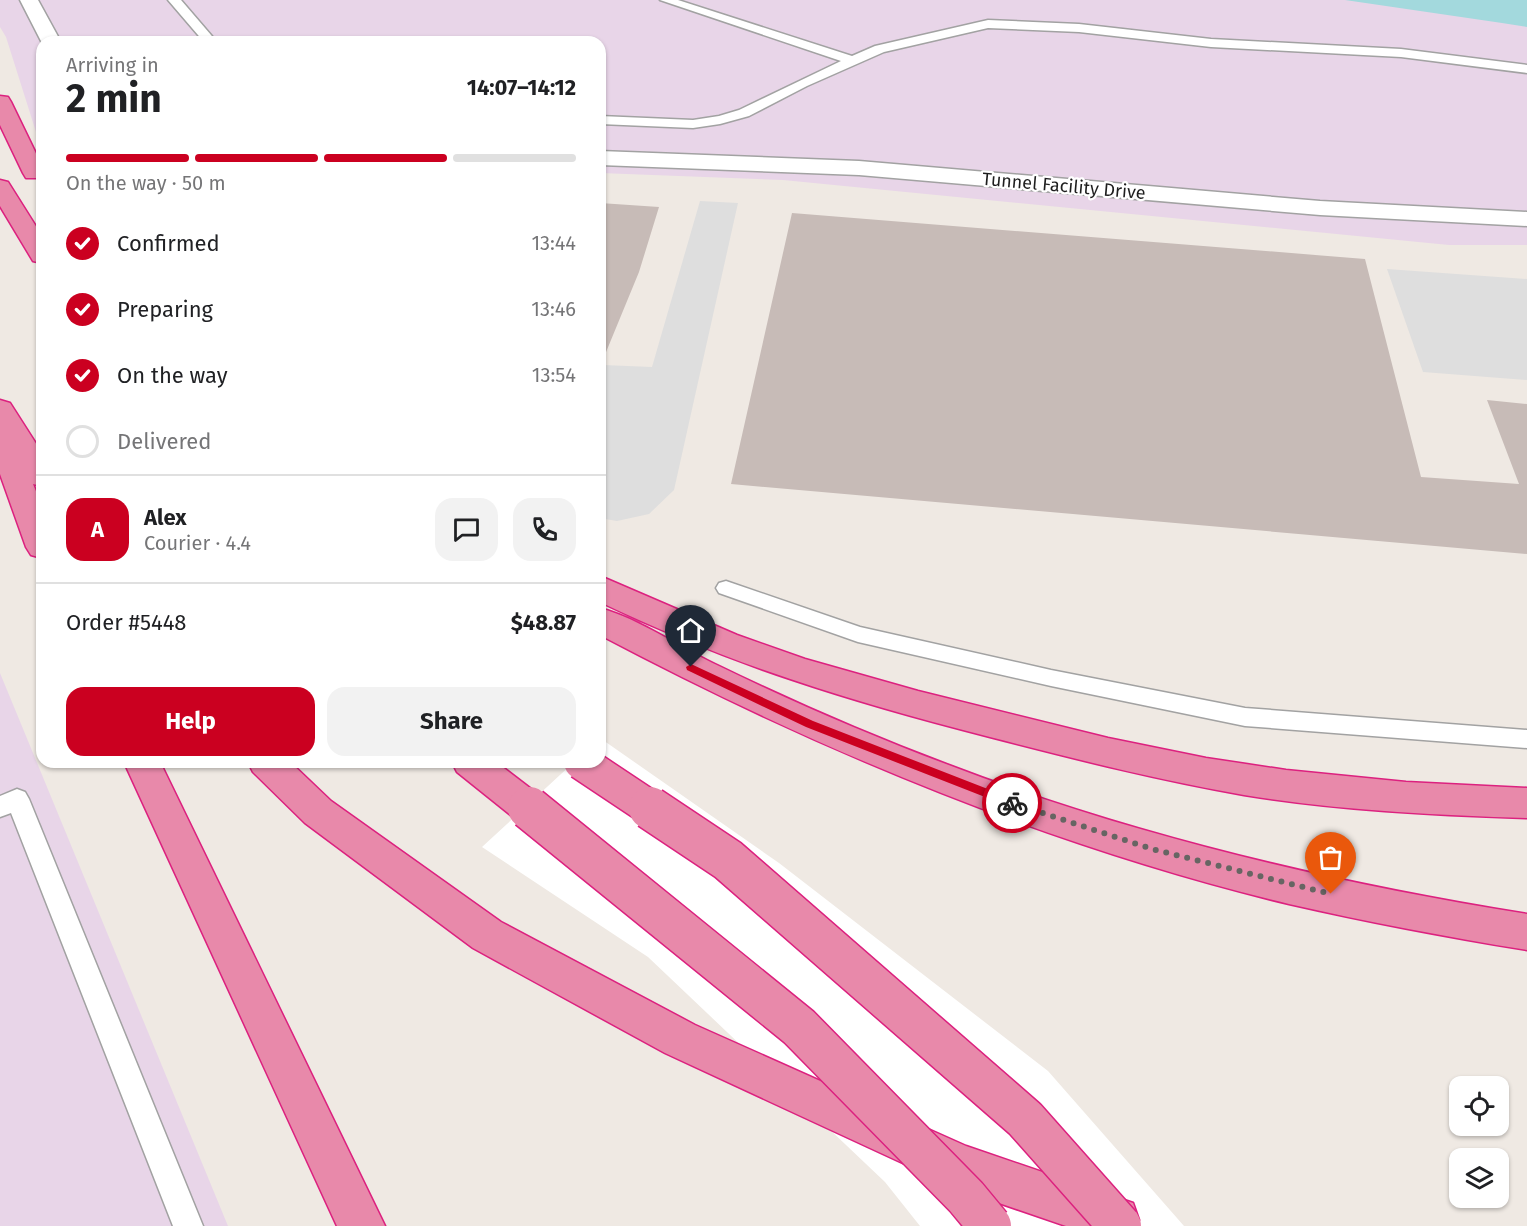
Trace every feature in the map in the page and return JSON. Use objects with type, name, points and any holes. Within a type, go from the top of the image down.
[{"type":"highway","points":[[0,102],[36,174]]},
{"type":"highway","points":[[0,138],[36,176]]},
{"type":"highway","points":[[0,187],[36,246]]},
{"type":"highway","points":[[0,409],[36,466]]},
{"type":"highway","points":[[0,434],[36,531]]},
{"type":"highway","points":[[606,591],[666,619],[766,660],[944,712],[1127,758],[1208,774],[1318,790],[1420,800],[1527,803]]},
{"type":"highway","points":[[606,623],[809,724],[1040,814],[1152,849],[1270,880],[1392,909],[1527,932]]},
{"type":"highway","points":[[145,768],[361,1226]]},
{"type":"highway","points":[[272,768],[318,812],[487,935],[680,1039],[961,1167],[1135,1226]]},
{"type":"highway","points":[[478,768],[799,1027],[966,1197],[990,1226]]},
{"type":"highway","points":[[590,768],[728,860],[1025,1119],[1120,1226]]},
{"type":"street","points":[[28,0],[48,36]]},
{"type":"street","name":"Tunnel Facility Drive","points":[[606,158],[859,168],[1320,208],[1527,219]]},
{"type":"lane","points":[[174,0],[205,36]]},
{"type":"lane","points":[[666,0],[851,60]]},
{"type":"lane","points":[[606,120],[693,124],[720,120],[744,113],[851,60],[880,49],[988,24],[1014,23],[1211,43],[1401,53],[1527,69]]},
{"type":"lane","points":[[726,588],[858,634],[1051,678],[1245,717],[1527,739]]},
{"type":"lane","points":[[0,807],[17,799],[188,1226]]},
{"type":"shaded area","points":[[0,0],[1527,0],[1527,245],[1449,245],[783,180],[606,173],[606,36],[36,36],[36,132],[6,37],[0,27]]},
{"type":"shaded area","points":[[700,201],[738,203],[674,490],[649,514],[617,521],[606,519],[606,365],[652,367]]},
{"type":"shaded area","points":[[1387,269],[1527,279],[1527,380],[1423,372]]},
{"type":"shaded area","points":[[0,673],[36,760],[36,768],[39,768],[228,1226],[0,1226]]},
{"type":"water","points":[[1345,0],[1527,0],[1527,27],[1502,23]]},
{"type":"pier","points":[[606,742],[779,863],[1048,1071],[1184,1226],[920,1226],[885,1182],[648,957],[482,847],[568,768],[606,768]]},
{"type":"building","points":[[606,203],[659,207],[639,272],[606,352]]},
{"type":"building","points":[[792,213],[1365,259],[1421,477],[1519,484],[1487,400],[1527,404],[1527,554],[731,484]]},
{"type":"way so far","points":[[1012,803],[1152,849],[1331,894]]},
{"type":"route","points":[[691,667],[809,724],[906,764],[1012,803]]}]
